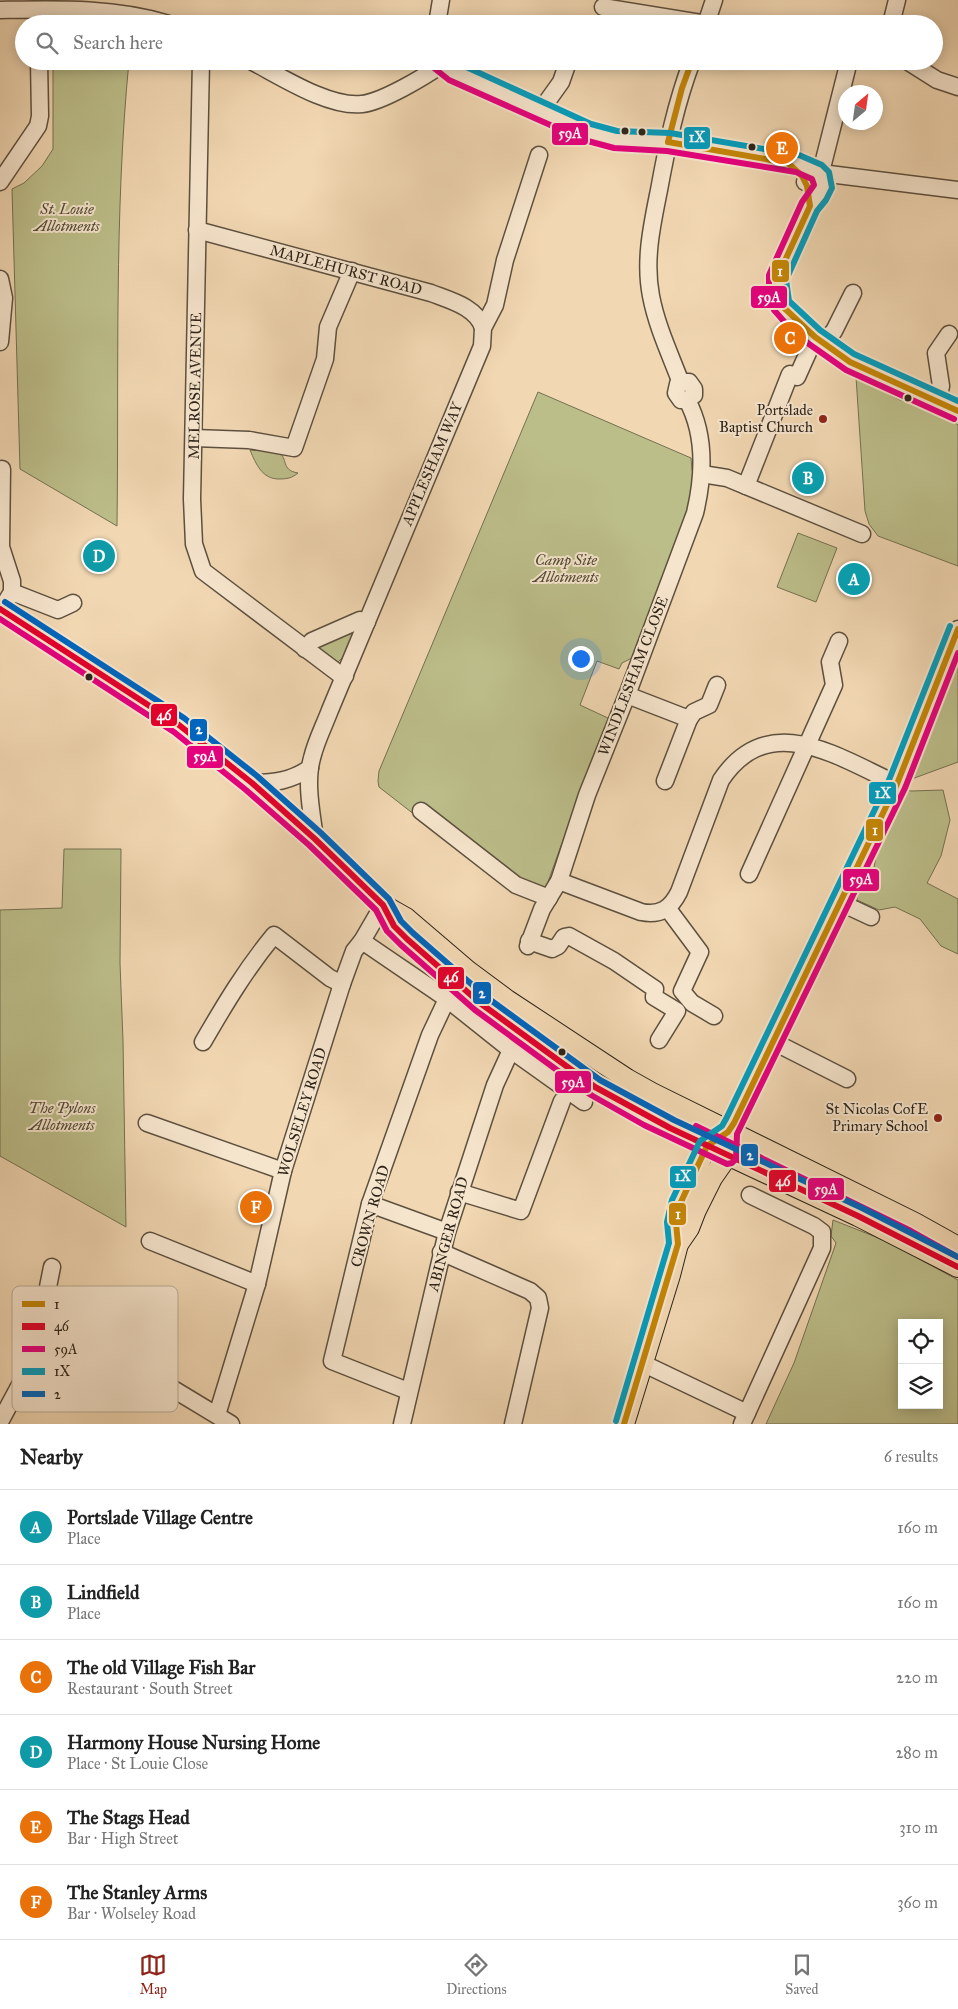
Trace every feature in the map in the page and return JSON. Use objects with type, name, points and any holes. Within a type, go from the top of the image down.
[{"type":"main road","points":[[1,609],[179,725],[252,783],[315,839],[383,905],[406,918],[468,971],[507,1000],[627,1079],[728,1132],[915,1223],[958,1247]]},
{"type":"main road","points":[[383,905],[394,926],[480,1003],[596,1087],[648,1117],[858,1216],[958,1267]]},
{"type":"main road","points":[[624,1424],[670,1275],[678,1244],[676,1222],[687,1188],[707,1146],[728,1132]]},
{"type":"main road","points":[[678,1244],[689,1228],[712,1178],[728,1155],[728,1132]]},
{"type":"main road","points":[[712,1178],[734,1170],[765,1173]]},
{"type":"street","points":[[438,15],[441,0]]},
{"type":"street","points":[[709,15],[714,0]]},
{"type":"street","points":[[893,15],[897,0]]},
{"type":"street","points":[[42,15],[74,5],[134,15]]},
{"type":"street","points":[[603,6],[654,15]]},
{"type":"street","points":[[0,10],[32,15]]},
{"type":"street","points":[[0,182],[38,126],[40,116],[39,70]]},
{"type":"street","name":"MELROSE AVENUE","points":[[204,70],[197,230],[192,499],[194,544],[203,571],[305,649],[345,676]]},
{"type":"street","points":[[269,70],[330,101],[361,104],[377,100],[428,70]]},
{"type":"street","points":[[450,70],[588,132],[607,138],[668,142],[805,165],[821,175]]},
{"type":"street","points":[[541,110],[561,82],[565,70]]},
{"type":"street","name":"WINDLESHAM CLOSE","points":[[659,1040],[677,1010],[654,997],[656,989],[569,936],[564,937],[558,946],[552,949],[529,944],[542,909],[559,881],[587,795],[691,526],[698,501],[702,474],[702,453],[696,421],[686,400],[681,400],[677,395],[676,387],[680,383],[657,320],[649,282],[649,251],[653,214],[668,142],[689,70]]},
{"type":"street","points":[[847,70],[821,175],[823,186],[819,195],[810,206],[782,264],[776,286],[781,305],[819,340],[850,362],[958,411]]},
{"type":"street","points":[[922,70],[937,80],[958,87]]},
{"type":"street","name":"APPLESHAM WAY","points":[[315,839],[310,802],[310,768],[316,747],[482,346],[483,328],[495,304],[505,260],[539,155]]},
{"type":"street","points":[[788,163],[796,169],[805,182],[810,206]]},
{"type":"street","points":[[805,182],[821,175],[843,176],[958,190]]},
{"type":"street","name":"MAPLEHURST ROAD","points":[[197,230],[431,293],[458,304],[477,316],[483,328]]},
{"type":"street","points":[[194,438],[250,440],[297,454],[325,359],[328,327],[352,271]]},
{"type":"street","points":[[0,279],[4,298],[0,342]]},
{"type":"street","points":[[746,486],[790,374],[797,377],[819,340],[834,331],[853,293]]},
{"type":"street","points":[[938,401],[941,386],[936,353],[949,334]]},
{"type":"street","points":[[1,609],[12,592],[12,581],[1,547],[2,469]]},
{"type":"street","points":[[702,474],[727,478],[862,534]]},
{"type":"street","points":[[12,592],[58,610],[73,603]]},
{"type":"street","points":[[305,649],[312,641],[360,620],[367,622]]},
{"type":"street","points":[[728,1132],[897,784],[958,629]]},
{"type":"street","points":[[749,874],[834,685],[830,662],[840,641]]},
{"type":"street","points":[[665,781],[689,718],[694,712],[709,705],[717,685]]},
{"type":"street","points":[[627,695],[689,718]]},
{"type":"street","points":[[559,881],[641,912],[658,913],[668,909],[679,892],[716,790],[728,770],[745,755],[760,748],[782,742],[808,744],[897,784]]},
{"type":"street","points":[[252,783],[287,780],[310,768]]},
{"type":"street","points":[[421,811],[516,885],[549,898]]},
{"type":"street","points":[[840,903],[871,917]]},
{"type":"street","name":"WOLSELEY ROAD","points":[[216,1415],[257,1284],[283,1171],[342,984],[354,951],[383,905]]},
{"type":"street","points":[[668,909],[700,952],[682,990],[692,1003],[714,1016]]},
{"type":"street","points":[[204,1042],[248,966],[274,935],[330,978],[342,984]]},
{"type":"street","points":[[362,941],[447,999],[511,1050],[584,1102]]},
{"type":"street","name":"CROWN ROAD","points":[[408,1391],[332,1361],[370,1204],[430,1035],[447,999]]},
{"type":"street","points":[[772,1041],[847,1079]]},
{"type":"street","name":"ABINGER ROAD","points":[[402,1424],[441,1252],[495,1085],[511,1050]]},
{"type":"street","points":[[459,1192],[521,1211],[562,1101]]},
{"type":"street","points":[[147,1123],[283,1171]]},
{"type":"street","points":[[642,1363],[744,1419],[822,1248],[822,1232],[814,1226],[750,1195]]},
{"type":"street","points":[[370,1204],[447,1232]]},
{"type":"street","points":[[150,1241],[257,1284]]},
{"type":"street","points":[[441,1252],[530,1291],[538,1298],[540,1308],[513,1424]]},
{"type":"street","points":[[48,1286],[52,1267]]},
{"type":"street","points":[[178,1393],[231,1424]]},
{"type":"street","points":[[5,1424],[0,1421],[12,1399]]},
{"type":"green space","name":"St. Louie Allotments","points":[[53,70],[128,70],[119,235],[117,526],[20,469],[12,189],[24,183],[42,166],[53,149]]},
{"type":"green space","points":[[856,377],[900,400],[943,413],[958,425],[958,566],[878,536],[869,524],[865,511]]},
{"type":"green space","name":"Camp Site Allotments","points":[[538,392],[691,458],[696,482],[690,508],[634,657],[622,663],[619,669],[597,661],[580,705],[610,719],[582,788],[545,890],[523,882],[415,815],[379,787],[378,781],[379,771]]},
{"type":"green space","points":[[250,450],[278,452],[283,457],[287,467],[298,473],[284,479],[268,476],[260,470]]},
{"type":"green space","points":[[798,533],[837,548],[816,602],[777,587]]},
{"type":"green space","points":[[353,632],[354,634],[343,657],[338,662],[317,646]]},
{"type":"green space","points":[[958,658],[958,762],[909,780]]},
{"type":"green space","points":[[905,790],[943,790],[950,820],[941,856],[927,883],[958,899],[958,954],[941,946],[920,919],[895,907],[879,910],[857,900],[859,886],[874,868],[876,856]]},
{"type":"green space","name":"The Pylons Allotments","points":[[64,849],[121,849],[120,963],[126,1227],[0,1156],[0,910],[62,908]]},
{"type":"green space","points":[[833,1220],[886,1241],[958,1280],[958,1424],[766,1424],[794,1363],[836,1243],[831,1236]]},
{"type":"transit line","name":"59A","points":[[436,70],[449,80],[584,140],[614,148],[667,151],[796,172],[812,179],[814,185],[802,202],[769,275],[769,297],[774,310],[788,326],[809,344],[846,370],[954,419]]},
{"type":"transit line","name":"1X","points":[[473,70],[591,124],[617,131],[670,133],[799,155],[822,165],[829,172],[832,188],[826,200],[817,211],[786,280],[789,301],[820,330],[854,354],[958,401]]},
{"type":"transit line","name":"1","points":[[668,142],[689,70]]},
{"type":"transit line","name":"1","points":[[668,142],[788,163],[802,176],[807,186],[810,206],[777,278],[778,295],[781,305],[815,337],[850,362],[958,411]]},
{"type":"transit line","name":"2","points":[[5,602],[184,718],[257,776],[321,833],[389,899],[401,921],[413,933],[485,996],[600,1080],[674,1120],[862,1208],[958,1257]]},
{"type":"transit line","name":"46","points":[[0,609],[179,725],[252,783],[315,839],[383,905],[394,926],[407,939],[480,1003],[595,1087],[670,1128],[858,1216],[958,1267]]},
{"type":"transit line","name":"59A","points":[[0,619],[174,732],[246,790],[309,845],[376,910],[387,931],[401,945],[475,1010],[591,1095],[644,1125],[727,1164],[732,1163],[736,1159],[737,1134],[905,788],[958,653]]},
{"type":"transit line","name":"1X","points":[[616,1421],[669,1243],[667,1222],[672,1200],[700,1141],[722,1126],[726,1119],[889,780],[950,626]]},
{"type":"transit line","name":"1","points":[[624,1424],[678,1244],[676,1223],[680,1204],[707,1146],[728,1132],[734,1123],[897,784],[958,629]]},
{"type":"transit line","name":"59A","points":[[696,1126],[911,1231],[954,1255]]},
{"type":"place","name":"The Stags Head","points":[[782,148]]},
{"type":"place","name":"The old Village Fish Bar","points":[[790,338]]},
{"type":"place","name":"Portslade Baptist Church","points":[[823,419]]},
{"type":"place","name":"Lindfield","points":[[808,478]]},
{"type":"place","name":"Harmony House Nursing Home","points":[[99,556]]},
{"type":"place","name":"Portslade Village Centre","points":[[854,579]]},
{"type":"place","name":"St Nicolas CofE Primary School","points":[[938,1118]]},
{"type":"place","name":"The Stanley Arms","points":[[256,1207]]}]
